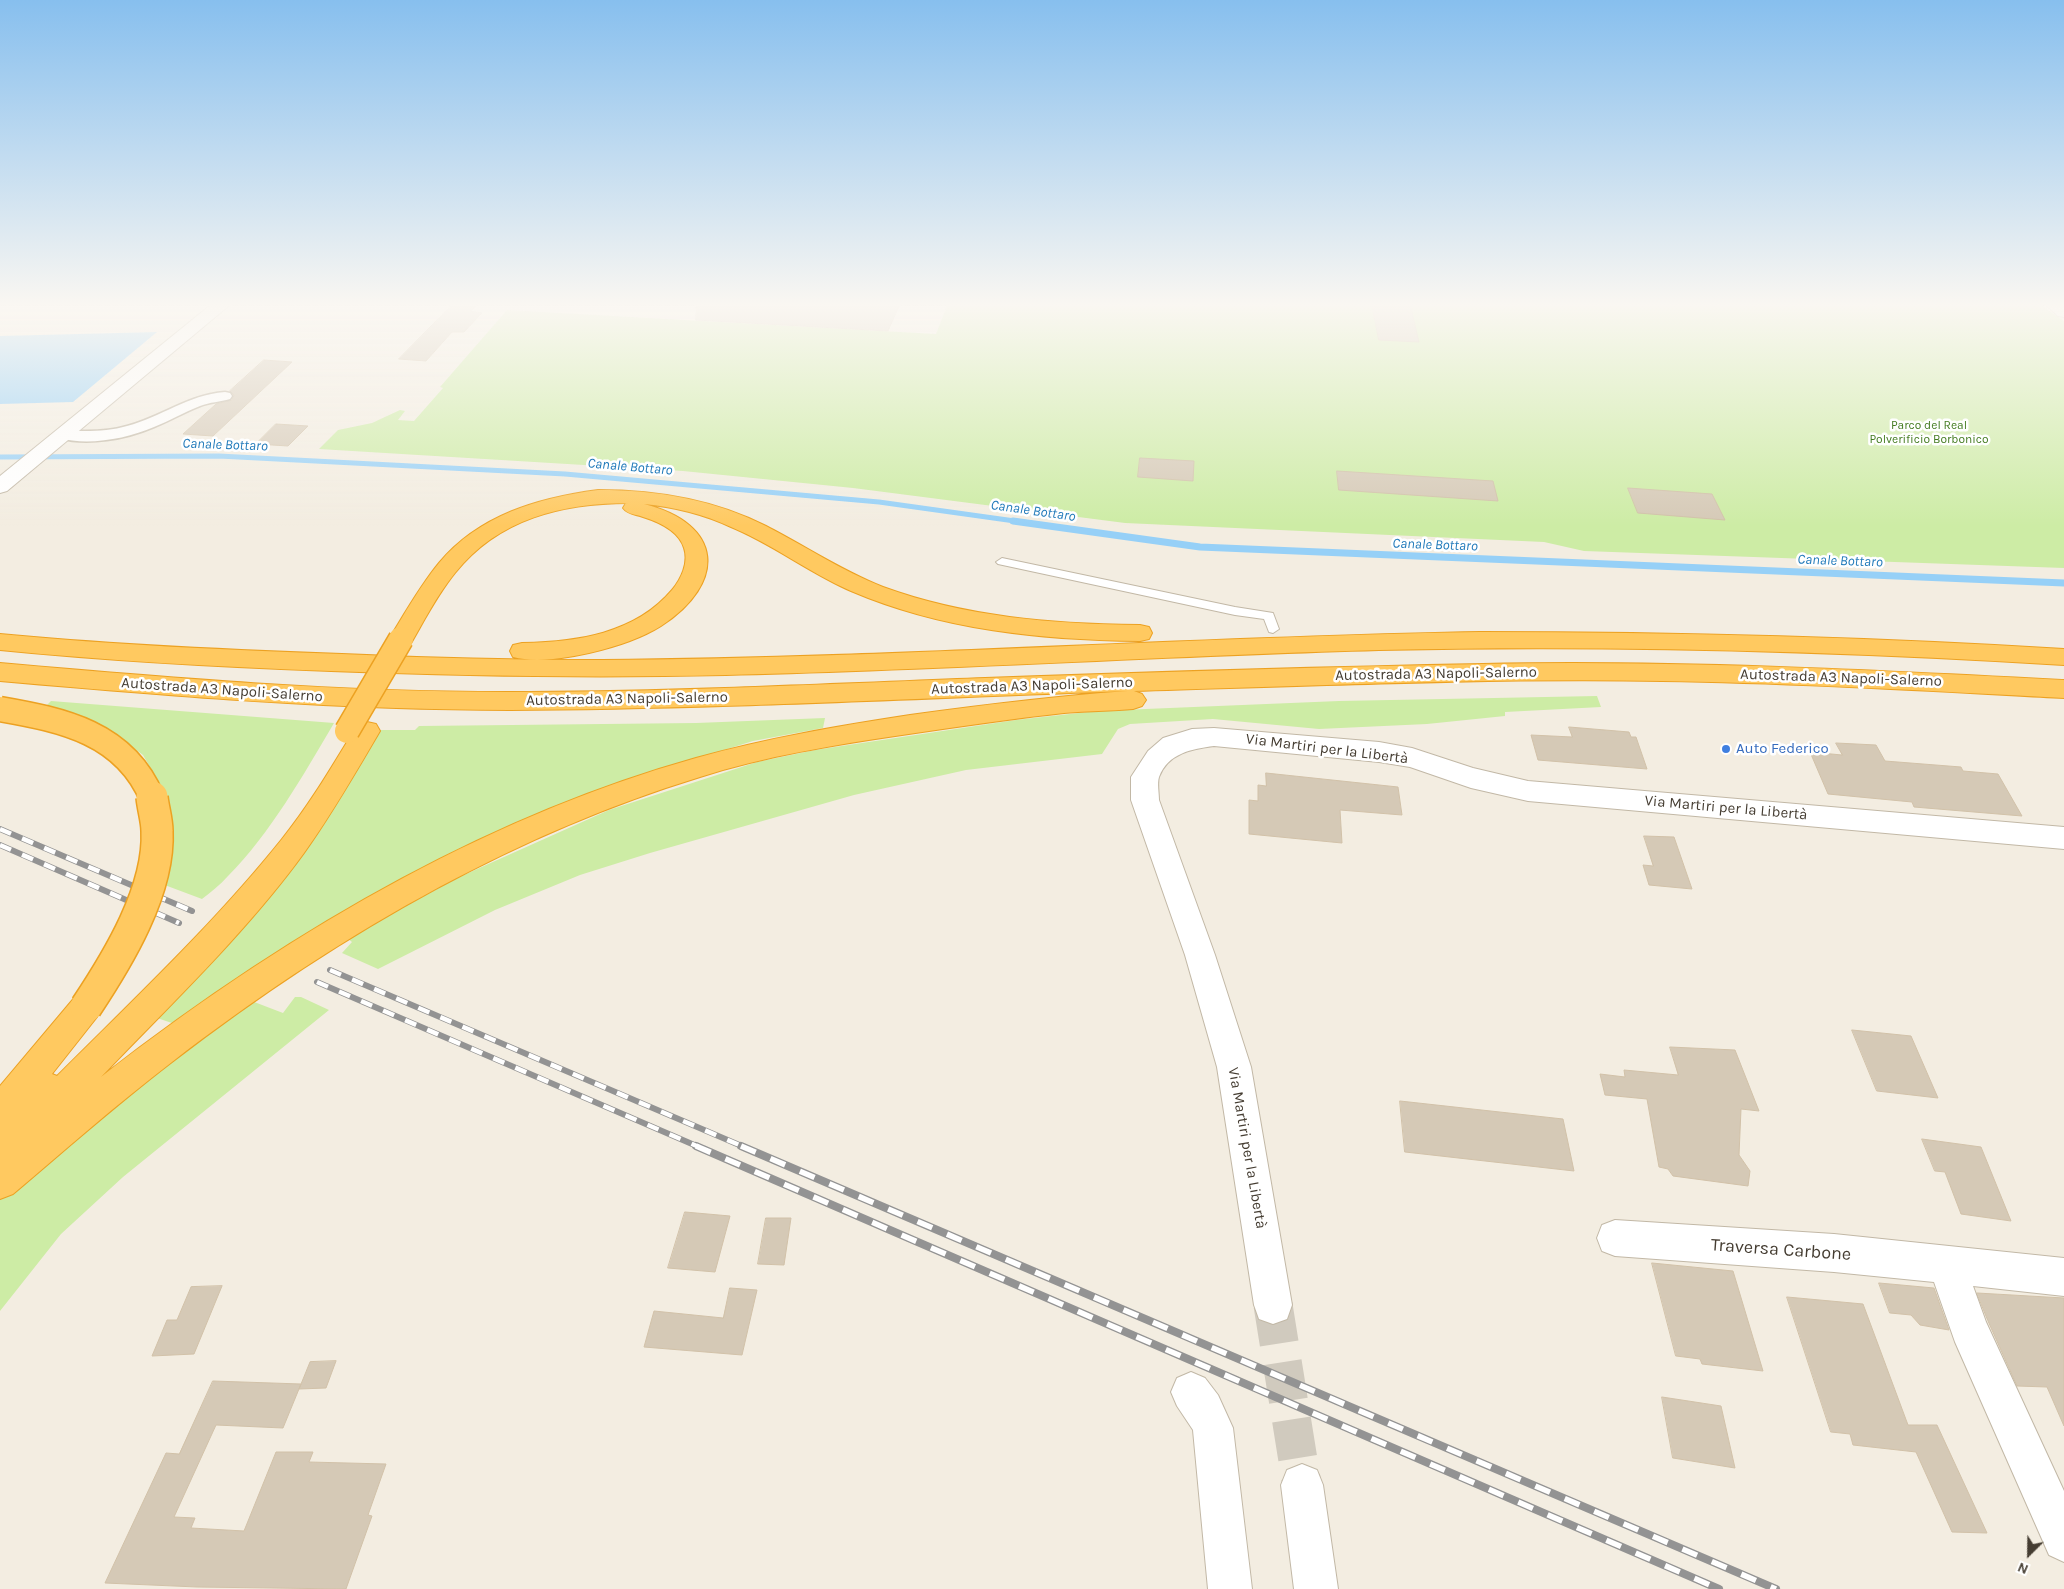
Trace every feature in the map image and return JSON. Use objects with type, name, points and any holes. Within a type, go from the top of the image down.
[{"type":"highway","points":[[0,1159],[247,903],[294,844],[334,786],[357,731],[410,639],[441,574],[465,549],[491,529],[511,517],[533,509],[566,500],[602,496],[637,497],[668,501],[718,513],[760,532],[818,565],[874,592],[913,606],[962,618],[1005,625],[1103,633],[1273,628],[1331,629],[1478,641]]},
{"type":"highway","points":[[0,633],[466,652],[538,651],[577,648],[627,634],[642,627],[669,608],[687,589],[696,569],[696,550],[688,535],[674,522],[652,512],[628,506],[601,504],[552,512],[514,526],[480,550],[458,573],[410,639]]},
{"type":"highway","name":"Autostrada A3 Napoli-Salerno","points":[[0,642],[55,648],[189,657],[539,669],[777,665],[1288,644],[1478,641],[1669,641],[1792,644],[2064,657]]},
{"type":"highway","name":"Autostrada A3 Napoli-Salerno","points":[[0,672],[147,685],[341,698],[508,701],[775,696],[996,686],[1427,673],[1650,672],[1798,675],[2064,689]]},
{"type":"highway","points":[[0,1182],[95,1103],[182,1035],[263,978],[409,891],[486,851],[560,818],[634,789],[718,761],[777,746],[952,718],[1059,704],[1276,691],[1427,673]]},
{"type":"highway","points":[[0,709],[43,716],[76,726],[102,738],[120,752],[138,770],[151,795],[156,821],[157,848],[153,877],[140,914],[126,944],[86,1007],[0,1112]]},
{"type":"highway","points":[[0,1129],[61,1072],[229,896],[275,842],[315,783],[357,731]]},
{"type":"street","points":[[0,487],[135,377]]},
{"type":"street","points":[[57,441],[134,430],[200,399],[225,396]]},
{"type":"street","name":"Via Martiri per la Libertà","points":[[1273,1305],[1234,1067],[1200,955],[1145,800],[1145,777],[1156,758],[1172,746],[1192,738],[1234,738],[1379,752],[1412,758],[1470,778],[1528,791],[2064,838]]},
{"type":"street","name":"Traversa Carbone","points":[[1615,1238],[1834,1253],[2064,1277]]},
{"type":"street","points":[[1947,1265],[1969,1328],[2064,1540]]},
{"type":"street","points":[[1191,1392],[1204,1408],[1213,1428],[1230,1589]]},
{"type":"street","points":[[1302,1485],[1316,1589]]},
{"type":"lane","points":[[1002,562],[1235,611],[1269,616],[1273,628]]},
{"type":"green space","name":"Parco del Real Polverificio Borbonico","points":[[449,377],[2064,377],[2064,568],[1584,551],[1544,542],[1125,523],[853,488],[683,471],[319,449],[338,430],[372,423],[400,410],[405,411],[398,420],[414,421],[443,388],[440,387]]},
{"type":"green space","points":[[1597,696],[1601,707],[1505,712],[1505,716],[1427,724],[1319,729],[1213,719],[1130,724],[1118,729],[1102,754],[966,770],[854,795],[580,875],[495,910],[378,969],[342,953],[352,942],[347,938],[457,878],[609,810],[757,762],[815,750],[1016,720],[1097,711],[1339,701]]},
{"type":"green space","points":[[51,701],[334,723],[286,803],[258,842],[225,879],[202,899],[162,884],[165,793],[143,755],[104,726],[47,705]]},
{"type":"green space","points":[[825,718],[823,728],[753,741],[647,774],[303,936],[172,1023],[148,1015],[378,730],[415,730],[419,726],[696,723]]},
{"type":"green space","points":[[295,997],[301,997],[329,1010],[123,1177],[61,1234],[0,1311],[0,1194],[249,1000],[283,1013]]},
{"type":"water","points":[[0,377],[103,377],[73,402],[0,404]]},
{"type":"building","points":[[245,377],[276,377],[213,436],[183,434],[216,404],[232,400],[234,395],[230,391]]},
{"type":"building","points":[[276,424],[308,426],[288,446],[256,444]]},
{"type":"building","points":[[1140,458],[1194,461],[1193,481],[1138,477]]},
{"type":"building","points":[[1337,471],[1493,481],[1498,501],[1339,490]]},
{"type":"building","points":[[1628,488],[1712,494],[1725,520],[1638,513]]},
{"type":"building","points":[[1569,727],[1629,732],[1631,737],[1636,737],[1647,769],[1538,760],[1531,735],[1572,737]]},
{"type":"building","points":[[1836,743],[1876,745],[1885,761],[1961,767],[1963,771],[1998,774],[2022,816],[1914,807],[1912,802],[1828,794],[1810,752],[1842,755]]},
{"type":"building","points":[[1266,773],[1398,787],[1402,815],[1340,810],[1342,843],[1249,834],[1249,800],[1258,801],[1258,785],[1266,786]]},
{"type":"building","points":[[1644,836],[1674,837],[1692,889],[1649,885],[1643,865],[1653,866]]},
{"type":"building","points":[[1852,1030],[1911,1036],[1938,1098],[1877,1091]]},
{"type":"building","points":[[1670,1047],[1735,1050],[1759,1111],[1741,1109],[1739,1155],[1750,1171],[1748,1186],[1673,1176],[1668,1169],[1659,1167],[1647,1099],[1605,1095],[1600,1074],[1625,1077],[1624,1070],[1678,1075]]},
{"type":"building","points":[[1400,1101],[1563,1119],[1574,1171],[1405,1152]]},
{"type":"building","points":[[1922,1139],[1981,1147],[2011,1221],[1961,1214],[1945,1172],[1935,1171]]},
{"type":"building","points":[[685,1212],[730,1216],[715,1272],[668,1268]]},
{"type":"building","points":[[766,1218],[791,1218],[784,1265],[758,1264]]},
{"type":"building","points":[[1652,1263],[1733,1271],[1763,1371],[1702,1364],[1700,1359],[1676,1356]]},
{"type":"building","points":[[1879,1283],[1934,1288],[1949,1330],[1920,1325],[1911,1315],[1890,1313]]},
{"type":"building","points":[[222,1286],[194,1354],[152,1356],[167,1320],[177,1320],[191,1287]]},
{"type":"building","points":[[730,1288],[757,1290],[742,1355],[644,1347],[654,1311],[723,1318]]},
{"type":"building","points":[[1977,1293],[2064,1298],[2064,1426],[2047,1387],[2017,1386]]},
{"type":"building","points":[[1787,1297],[1863,1304],[1908,1425],[1937,1425],[1987,1533],[1952,1532],[1916,1452],[1853,1445],[1850,1434],[1831,1432]]},
{"type":"building","points":[[336,1361],[326,1388],[299,1389],[310,1362]]},
{"type":"building","points":[[213,1381],[301,1384],[283,1428],[216,1425],[174,1517],[195,1518],[191,1528],[244,1531],[276,1452],[313,1452],[309,1462],[386,1464],[368,1515],[372,1516],[346,1589],[197,1587],[105,1583],[166,1453],[179,1454]]},
{"type":"building","points":[[1662,1397],[1721,1406],[1735,1468],[1673,1458]]},
{"type":"waterway","name":"Canale Bottaro","points":[[0,457],[219,456],[565,474],[879,502],[1022,522]]},
{"type":"waterway","name":"Canale Bottaro","points":[[1013,521],[1200,547],[2064,583]]},
{"type":"tunnel","points":[[1273,1305],[1302,1485]]},
{"type":"railway","points":[[0,829],[192,911]]},
{"type":"railway","points":[[0,845],[179,923]]},
{"type":"railway","points":[[330,970],[744,1147]]},
{"type":"railway","points":[[317,982],[699,1147]]},
{"type":"railway","points":[[696,1146],[1719,1589]]},
{"type":"railway","points":[[741,1146],[1776,1589]]},
{"type":"place","name":"Auto Federico","points":[[1726,749]]}]
